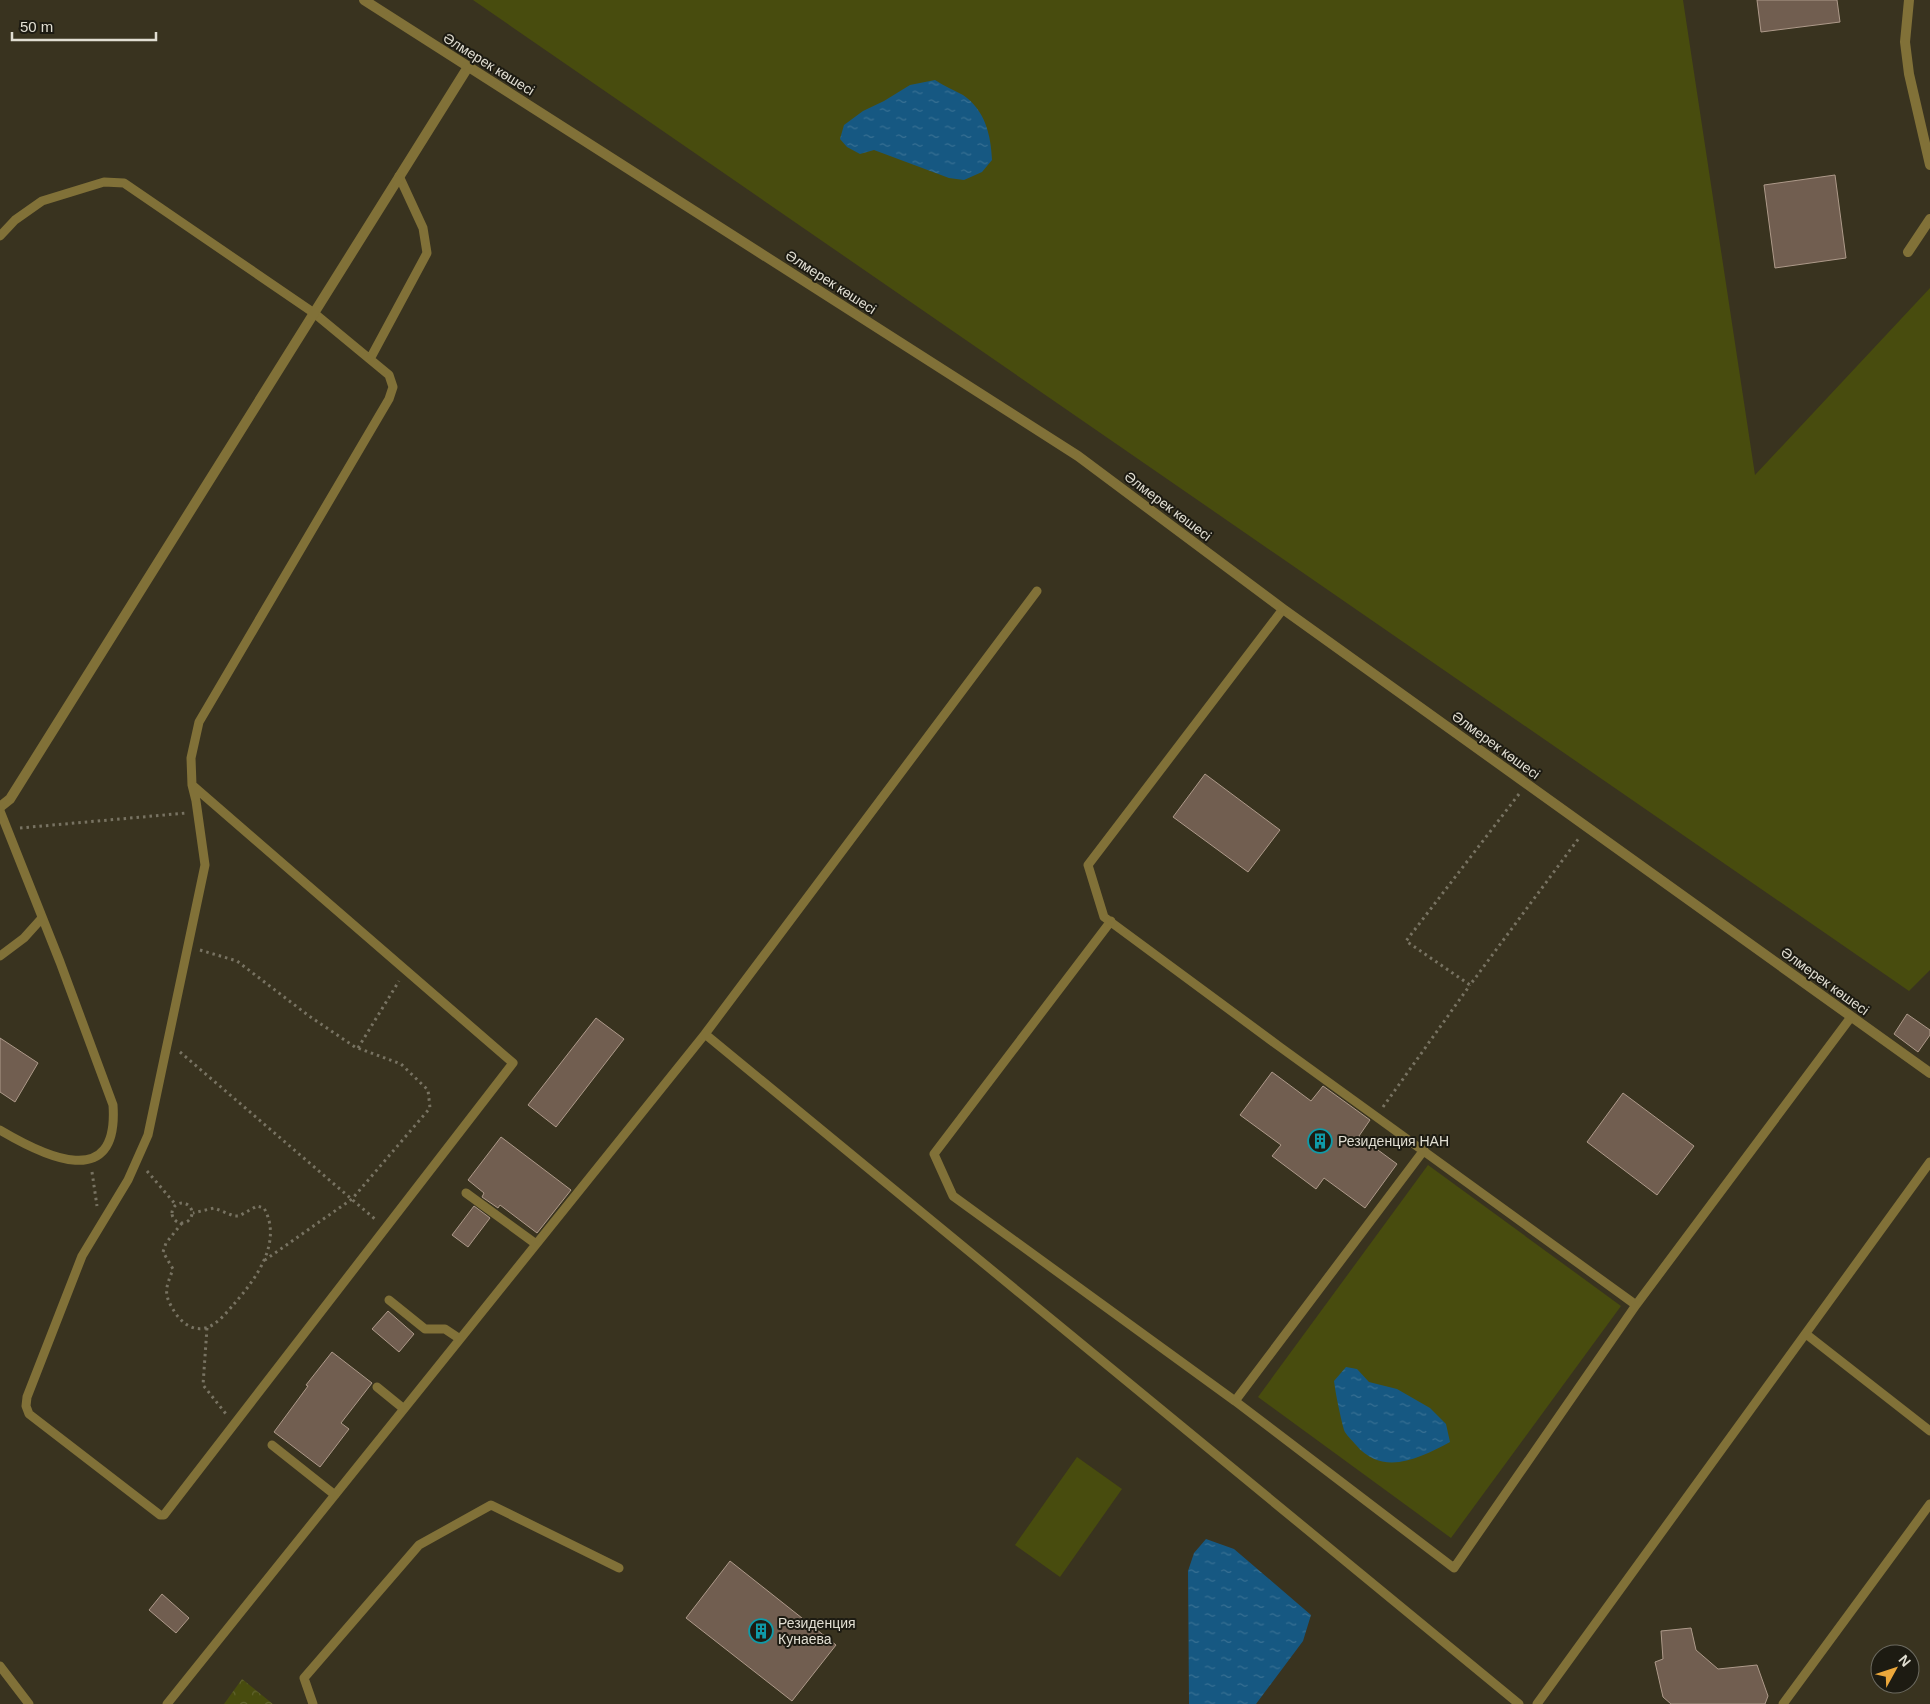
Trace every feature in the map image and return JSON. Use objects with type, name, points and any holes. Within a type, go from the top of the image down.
[{"type":"street","name":"Әлмерек көшесі","points":[[364,0],[1078,456],[1283,609],[1930,1073]]},
{"type":"street","points":[[1909,0],[1905,42],[1909,74],[1930,165]]},
{"type":"street","points":[[0,807],[10,799],[468,67]]},
{"type":"street","points":[[1908,252],[1930,219]]},
{"type":"lane","points":[[370,359],[428,253],[423,228],[399,176]]},
{"type":"lane","points":[[0,236],[15,220],[42,201],[104,182],[124,183],[314,313],[389,375],[393,387],[389,399],[199,722],[191,758],[192,785],[198,812],[205,865],[148,1135],[128,1180],[82,1256],[27,1397],[26,1406],[29,1414],[160,1515],[164,1515],[513,1063],[192,785]]},
{"type":"lane","points":[[167,1704],[705,1034],[1037,591]]},
{"type":"lane","points":[[1283,609],[1088,865],[1104,917],[1636,1305]]},
{"type":"lane","points":[[0,811],[113,1105],[114,1122],[111,1139],[100,1154],[90,1159],[74,1161],[55,1158],[39,1152],[0,1130]]},
{"type":"lane","points":[[0,956],[24,938],[42,918]]},
{"type":"lane","points":[[1110,921],[934,1154],[953,1196],[1235,1401],[1454,1568],[1636,1305],[1851,1016]]},
{"type":"lane","points":[[705,1034],[1519,1704]]},
{"type":"lane","points":[[1235,1401],[1424,1150]]},
{"type":"lane","points":[[1537,1704],[1930,1162]]},
{"type":"lane","points":[[466,1192],[536,1244]]},
{"type":"lane","points":[[389,1300],[424,1329],[445,1329],[460,1339]]},
{"type":"lane","points":[[1806,1334],[1930,1431]]},
{"type":"lane","points":[[377,1387],[404,1409]]},
{"type":"lane","points":[[272,1445],[335,1494]]},
{"type":"lane","points":[[1783,1704],[1930,1504]]},
{"type":"lane","points":[[313,1704],[304,1678],[419,1545],[492,1505],[619,1568]]},
{"type":"lane","points":[[0,1666],[29,1704]]},
{"type":"path","points":[[1470,985],[1406,941],[1526,784]]},
{"type":"path","points":[[7,829],[198,812]]},
{"type":"path","points":[[1376,1116],[1470,985],[1588,827]]},
{"type":"path","points":[[188,946],[237,961],[309,1016],[358,1048],[401,1064],[428,1090],[430,1108],[352,1199],[265,1260]]},
{"type":"path","points":[[358,1048],[406,970]]},
{"type":"path","points":[[168,1042],[386,1228]]},
{"type":"path","points":[[90,1159],[100,1226]]},
{"type":"path","points":[[137,1160],[176,1205]]},
{"type":"path","points":[[176,1205],[186,1203],[190,1206],[193,1213],[189,1221],[182,1223],[166,1243],[163,1252],[173,1269],[165,1289],[170,1305],[181,1321],[196,1329],[208,1328],[226,1313],[250,1286],[265,1260],[271,1229],[264,1208],[257,1206],[239,1216],[234,1216],[214,1208],[193,1213]]},
{"type":"path","points":[[176,1205],[172,1215],[175,1220],[182,1223]]},
{"type":"path","points":[[208,1328],[203,1386],[234,1424]]},
{"type":"green space","points":[[473,0],[1683,0],[1755,475],[1930,288],[1930,970],[1909,991]]},
{"type":"green space","points":[[1428,1165],[1621,1306],[1451,1538],[1258,1397]]},
{"type":"green space","points":[[1077,1457],[1122,1489],[1060,1577],[1015,1545]]},
{"type":"green space","points":[[242,1679],[273,1704],[224,1704]]},
{"type":"water","points":[[935,80],[971,101],[982,116],[988,132],[992,160],[982,172],[964,180],[949,178],[874,150],[860,154],[847,147],[840,139],[844,125],[863,111],[910,85]]},
{"type":"water","points":[[1346,1367],[1357,1369],[1369,1382],[1397,1389],[1430,1408],[1446,1424],[1450,1442],[1426,1454],[1402,1462],[1378,1460],[1367,1455],[1346,1434],[1341,1418],[1334,1381]]},
{"type":"water","points":[[1206,1539],[1234,1549],[1311,1615],[1303,1641],[1256,1704],[1189,1704],[1188,1571],[1194,1553]]},
{"type":"building","points":[[1757,0],[1837,0],[1840,22],[1761,32]]},
{"type":"building","points":[[1835,175],[1846,258],[1775,268],[1764,185]]},
{"type":"building","points":[[1205,774],[1280,830],[1248,872],[1173,817]]},
{"type":"building","points":[[1907,1014],[1930,1030],[1930,1035],[1918,1052],[1894,1034]]},
{"type":"building","points":[[596,1018],[624,1039],[556,1127],[528,1105]]},
{"type":"building","points":[[0,1038],[38,1063],[15,1102],[0,1092]]},
{"type":"building","name":"Резиденция НАН","points":[[1272,1072],[1311,1101],[1323,1086],[1370,1120],[1359,1136],[1397,1164],[1365,1208],[1324,1178],[1316,1189],[1272,1156],[1281,1145],[1240,1115]]},
{"type":"building","points":[[1623,1093],[1694,1146],[1657,1195],[1587,1142]]},
{"type":"building","points":[[501,1137],[571,1190],[537,1233],[500,1205],[498,1208],[482,1197],[484,1193],[468,1180]]},
{"type":"building","points":[[474,1206],[490,1218],[468,1247],[452,1235]]},
{"type":"building","points":[[388,1311],[414,1334],[399,1352],[372,1329]]},
{"type":"building","points":[[332,1352],[372,1383],[341,1423],[349,1429],[320,1467],[274,1432],[308,1386],[306,1385]]},
{"type":"building","name":"Резиденция Кунаева","points":[[730,1561],[836,1645],[792,1701],[686,1618]]},
{"type":"building","points":[[162,1594],[189,1618],[176,1633],[149,1610]]},
{"type":"building","points":[[1691,1628],[1696,1650],[1718,1669],[1757,1665],[1768,1696],[1765,1704],[1671,1704],[1663,1697],[1655,1662],[1663,1659],[1661,1631]]},
{"type":"place","name":"Резиденция НАН","points":[[1320,1141]]},
{"type":"place","name":"Резиденция Кунаева","points":[[761,1631]]}]
